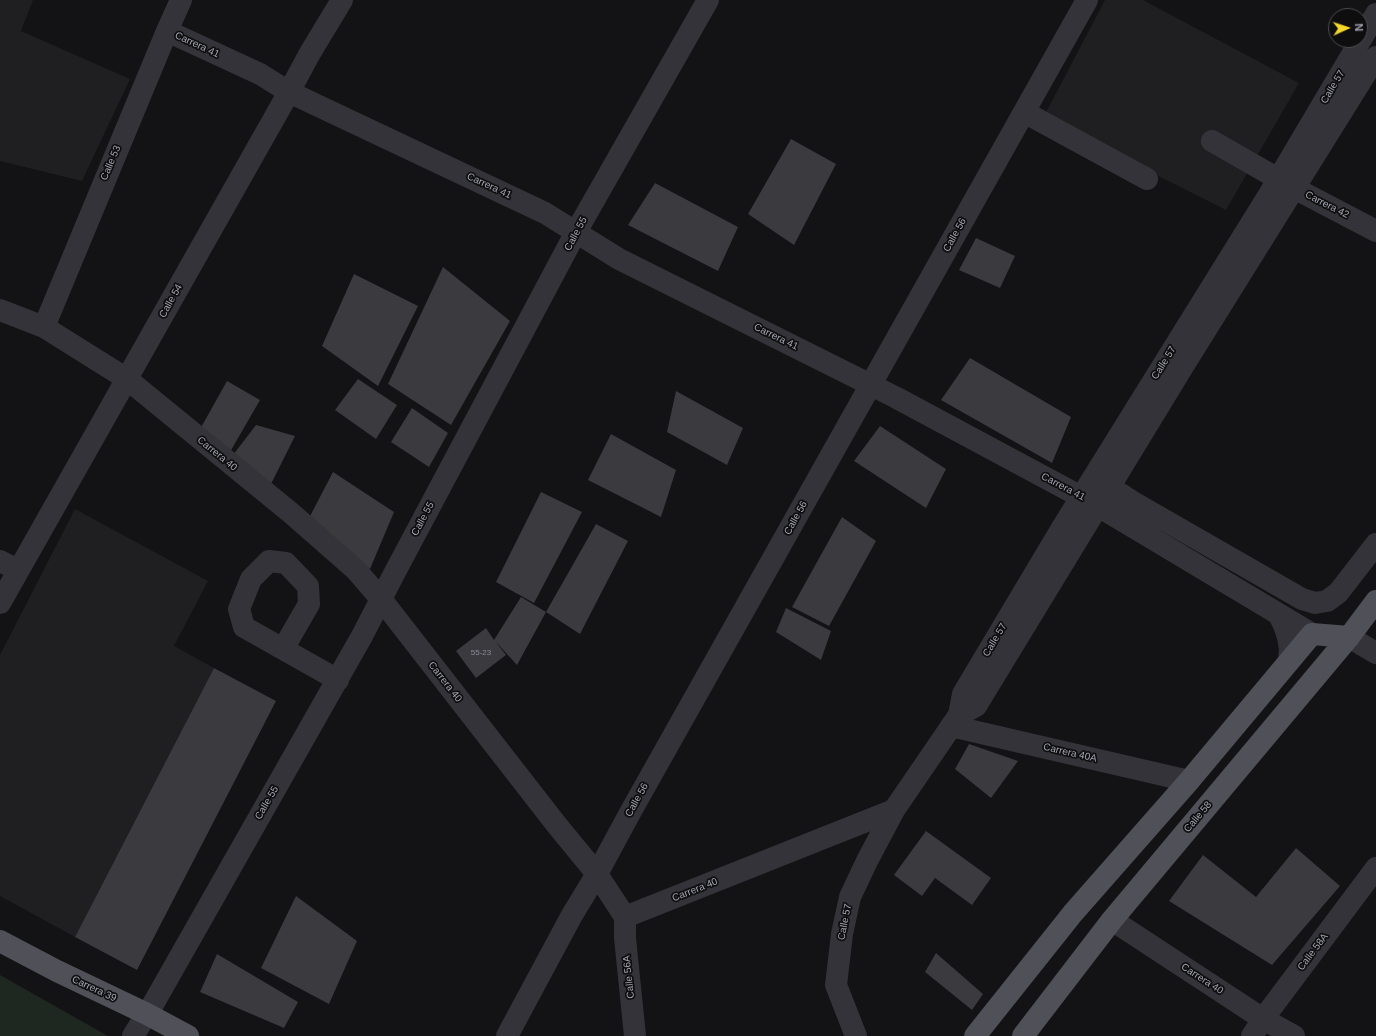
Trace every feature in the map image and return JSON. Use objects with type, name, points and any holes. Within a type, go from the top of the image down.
[{"type":"main road","name":"Calle 58","points":[[1023,1036],[1112,920],[1349,637],[1376,600]]},
{"type":"main road","name":"Carrera 41","points":[[1312,634],[1349,637]]},
{"type":"main road","points":[[976,1036],[1074,913],[1189,781],[1312,634]]},
{"type":"main road","name":"Carrera 39","points":[[0,942],[147,1014],[188,1036]]},
{"type":"street","name":"Calle 53","points":[[44,327],[167,30],[181,0]]},
{"type":"street","name":"Calle 54","points":[[0,603],[9,566],[127,379],[290,92],[310,53],[342,0]]},
{"type":"street","name":"Calle 55","points":[[133,1036],[152,1006],[338,680],[576,232],[708,0]]},
{"type":"street","name":"Calle 56","points":[[507,1036],[572,915],[597,874],[1087,0]]},
{"type":"street","name":"Calle 57","points":[[856,1036],[836,985],[842,934],[850,897],[867,861],[894,810],[955,720],[976,706],[1090,501],[1186,361],[1286,183],[1376,14]]},
{"type":"street","name":"Carrera 41","points":[[167,30],[260,74],[290,92],[545,213],[619,259],[872,384],[1090,501],[1312,634]]},
{"type":"street","name":"Calle 57","points":[[1286,183],[1376,57]]},
{"type":"street","points":[[1024,112],[1147,179]]},
{"type":"street","name":"Carrera 42","points":[[1212,141],[1286,183],[1376,231]]},
{"type":"street","name":"Carrera 40","points":[[0,310],[44,327],[127,379],[291,513],[356,570],[381,599],[556,824],[597,874],[625,917],[894,810]]},
{"type":"street","points":[[1102,482],[1133,502],[1302,599],[1315,603],[1327,601],[1338,593],[1376,544]]},
{"type":"street","points":[[1278,615],[1284,625],[1288,637],[1290,649],[1289,661]]},
{"type":"street","name":"Carrera 41","points":[[1349,637],[1376,653]]},
{"type":"street","points":[[283,650],[338,680]]},
{"type":"street","name":"Carrera 40A","points":[[955,720],[1189,781]]},
{"type":"street","name":"Calle 58A","points":[[1257,1027],[1376,868]]},
{"type":"street","name":"Calle 56A","points":[[625,917],[625,938],[635,1036]]},
{"type":"street","name":"Carrera 40","points":[[1112,920],[1257,1027],[1294,1036]]},
{"type":"shaded area","points":[[0,0],[33,0],[21,31],[130,79],[82,181],[0,161]]},
{"type":"shaded area","points":[[1105,0],[1143,0],[1299,83],[1226,210],[1043,118]]},
{"type":"shaded area","points":[[75,509],[208,581],[174,646],[214,668],[75,937],[0,896],[0,655]]},
{"type":"shaded area","points":[[0,975],[108,1036],[0,1036]]},
{"type":"building","points":[[791,139],[836,164],[794,245],[748,214]]},
{"type":"building","points":[[655,183],[738,227],[718,271],[628,225]]},
{"type":"building","points":[[976,238],[1015,256],[1000,288],[959,270]]},
{"type":"building","points":[[443,267],[510,321],[451,425],[388,384]]},
{"type":"building","points":[[354,274],[418,306],[378,386],[322,346]]},
{"type":"building","points":[[970,358],[1071,417],[1052,463],[941,400]]},
{"type":"building","points":[[358,379],[397,405],[376,439],[335,410]]},
{"type":"building","points":[[227,381],[260,400],[230,452],[199,431]]},
{"type":"building","points":[[676,391],[743,428],[727,465],[667,432]]},
{"type":"building","points":[[412,408],[448,433],[429,467],[391,442]]},
{"type":"building","points":[[256,425],[295,436],[271,484],[233,455]]},
{"type":"building","points":[[880,426],[946,469],[926,508],[854,461]]},
{"type":"building","points":[[611,434],[676,470],[661,517],[588,480]]},
{"type":"building","points":[[333,472],[394,512],[370,569],[308,520]]},
{"type":"building","points":[[541,492],[582,512],[534,603],[496,582]]},
{"type":"building","points":[[842,517],[876,541],[829,626],[792,607]]},
{"type":"building","points":[[596,524],[628,541],[580,634],[546,612]]},
{"type":"building","points":[[521,597],[546,612],[517,665],[495,641],[506,655],[476,678],[456,651],[486,628],[494,640]]},
{"type":"building","points":[[786,608],[831,631],[821,660],[776,632]]},
{"type":"building","points":[[214,668],[276,701],[137,970],[75,937]]},
{"type":"building","points":[[969,744],[1018,761],[991,798],[955,769]]},
{"type":"building","points":[[926,831],[991,878],[972,905],[935,878],[922,896],[894,875]]},
{"type":"building","points":[[1296,848],[1340,886],[1272,965],[1169,901],[1203,855],[1256,897]]},
{"type":"building","points":[[296,896],[357,941],[329,1004],[261,968]]},
{"type":"building","points":[[936,953],[983,994],[972,1010],[925,972]]},
{"type":"building","points":[[217,954],[298,1002],[284,1028],[200,992]]}]
